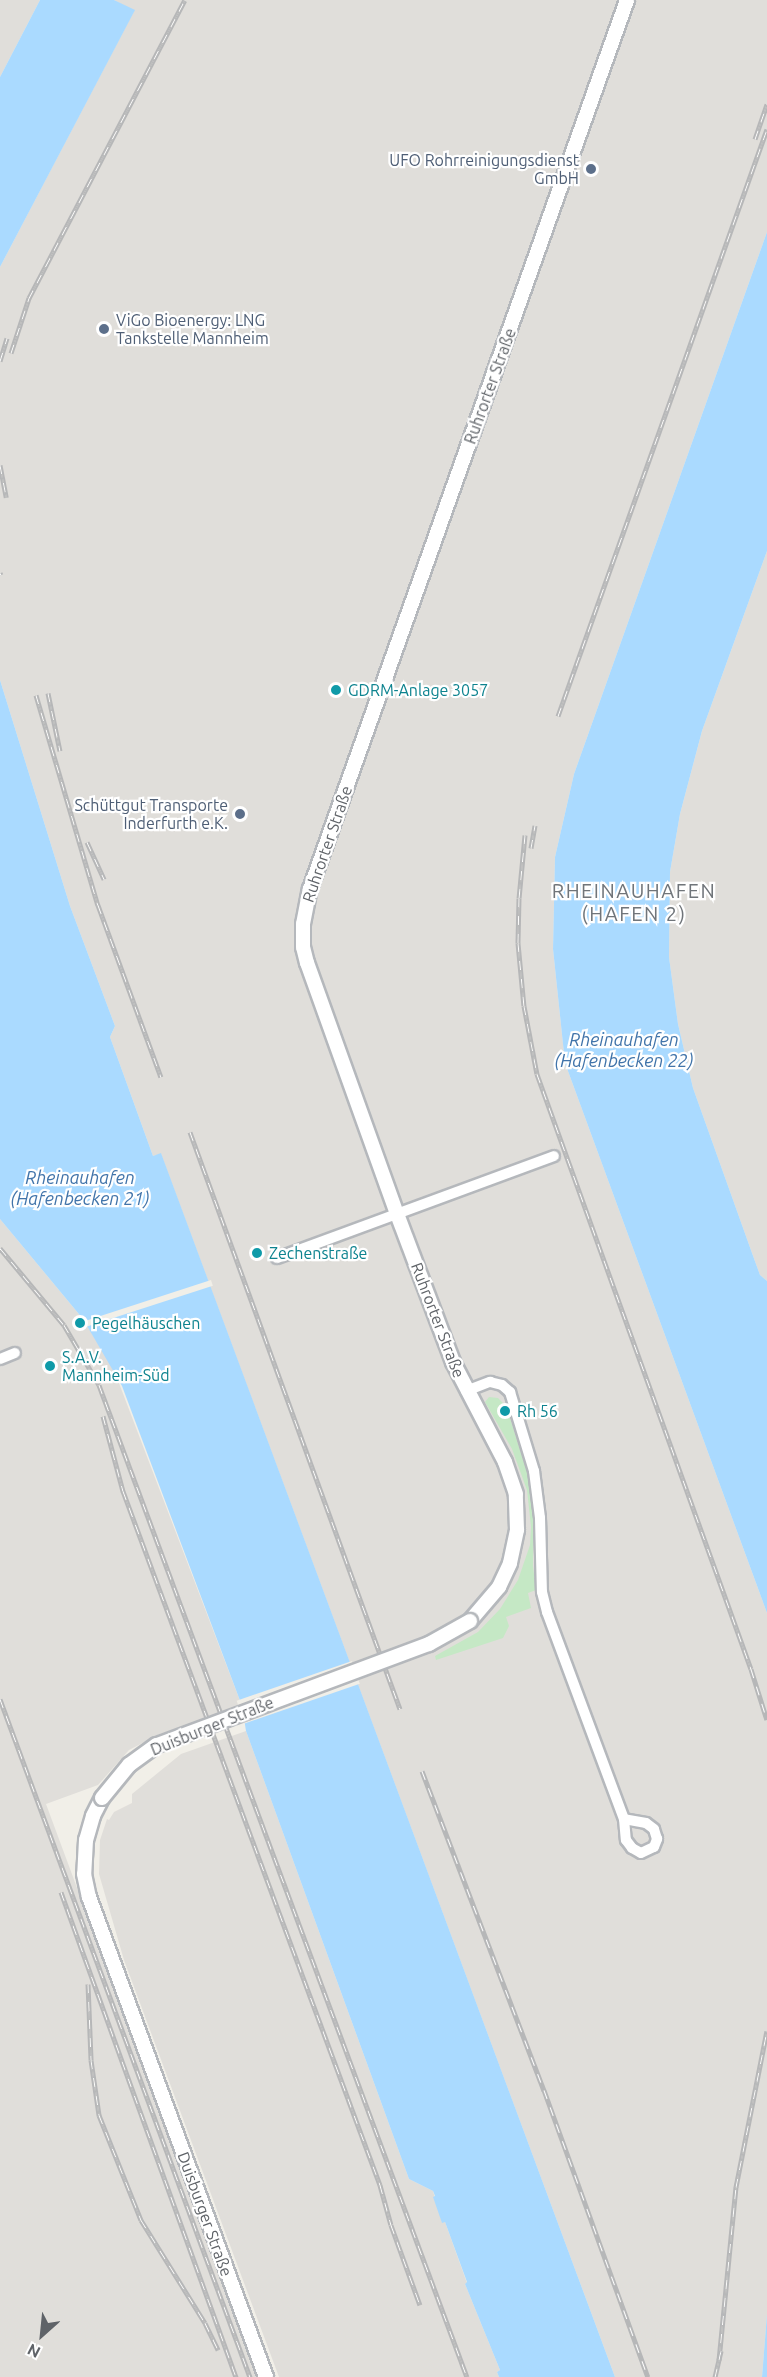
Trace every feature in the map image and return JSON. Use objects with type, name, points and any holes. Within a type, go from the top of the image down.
[{"type":"street","name":"Ruhrorter Straße","points":[[624,1819],[547,1612],[542,1592],[540,1518],[534,1471],[510,1392],[502,1385],[490,1382],[466,1391],[397,1214],[307,963],[302,936],[305,909],[537,234],[627,0]]},
{"type":"street","points":[[277,1258],[554,1156]]},
{"type":"street","points":[[0,1359],[15,1353]]},
{"type":"street","name":"Duisburger Straße","points":[[266,2377],[89,1897],[84,1874],[86,1840],[102,1798],[129,1765],[157,1745],[429,1644],[470,1621],[492,1597],[504,1576],[514,1549],[518,1515],[516,1494],[505,1462],[466,1391]]},
{"type":"shaded area","points":[[0,0],[40,0],[0,77]]},
{"type":"shaded area","points":[[114,0],[767,0],[767,232],[574,774],[555,857],[553,949],[565,1063],[767,1613],[767,2314],[762,2377],[615,2377],[161,1154],[153,1156],[110,1037],[115,1026],[70,906],[0,680],[0,267],[134,11]]},
{"type":"shaded area","points":[[767,551],[767,1281],[760,1275],[693,1088],[678,1024],[669,957],[670,872],[680,814],[702,731]]},
{"type":"shaded area","points":[[0,1219],[83,1319],[114,1370],[242,1706],[160,1734],[129,1750],[98,1785],[46,1804],[258,2377],[0,2377]]},
{"type":"shaded area","points":[[246,1731],[409,2179],[433,2191],[442,2222],[445,2222],[467,2283],[465,2284],[500,2370],[497,2372],[499,2377],[279,2377],[124,1960],[99,1874],[100,1840],[107,1819],[109,1820],[114,1812],[132,1803],[132,1794],[181,1754]]},
{"type":"green space","points":[[489,1397],[498,1398],[507,1407],[502,1410],[504,1414],[508,1412],[528,1475],[534,1509],[533,1566],[536,1590],[528,1593],[531,1608],[506,1617],[509,1626],[503,1638],[436,1660],[435,1656],[478,1632],[500,1609],[518,1580],[530,1545],[531,1527],[527,1490],[512,1449],[485,1402]]},
{"type":"water","points":[[40,0],[114,0],[135,10],[0,267],[0,77]]},
{"type":"water","name":"Rheinauhafen (Hafenbecken 22)","points":[[767,232],[767,551],[702,731],[680,814],[670,872],[669,957],[678,1024],[693,1088],[760,1275],[767,1281],[767,1613],[565,1063],[553,949],[555,857],[574,774]]},
{"type":"water","name":"Rheinauhafen (Hafenbecken 21)","points":[[0,680],[70,906],[115,1026],[110,1037],[153,1156],[161,1153],[615,2377],[499,2377],[497,2372],[500,2370],[465,2284],[467,2282],[445,2222],[442,2223],[433,2191],[409,2179],[246,1731],[242,1706],[122,1386],[83,1319],[0,1219]]},
{"type":"water","points":[[767,2314],[767,2377],[762,2377]]},
{"type":"pier","points":[[211,1280],[213,1286],[85,1327],[84,1321]]},
{"type":"pier","points":[[352,1661],[360,1684],[244,1723],[237,1701]]},
{"type":"railway","points":[[11,353],[29,298],[185,0]]},
{"type":"railway","points":[[755,139],[767,104]]},
{"type":"railway","points":[[558,716],[767,129]]},
{"type":"railway","points":[[0,361],[7,338]]},
{"type":"railway","points":[[0,465],[6,497]]},
{"type":"railway","points":[[48,693],[60,751]]},
{"type":"railway","points":[[36,695],[98,905],[161,1077]]},
{"type":"railway","points":[[531,848],[535,825]]},
{"type":"railway","points":[[525,835],[519,898],[518,943],[524,1006],[537,1074],[751,1669],[767,1720]]},
{"type":"railway","points":[[87,842],[104,879]]},
{"type":"railway","points":[[190,1132],[400,1709]]},
{"type":"railway","points":[[0,1248],[64,1325],[99,1385],[467,2377]]},
{"type":"railway","points":[[103,1416],[123,1491],[380,2185],[391,2225],[420,2305]]},
{"type":"railway","points":[[0,1699],[250,2377]]},
{"type":"railway","points":[[422,1771],[544,2090],[648,2377]]},
{"type":"railway","points":[[61,1892],[236,2377]]},
{"type":"railway","points":[[88,1984],[91,2060],[99,2115],[141,2220],[205,2323],[218,2350]]},
{"type":"railway","points":[[719,2360],[736,2187],[767,2031]]},
{"type":"railway","points":[[715,2377],[721,2351]]},
{"type":"place","name":"UFO Rohrreinigungsdienst GmbH","points":[[591,169]]},
{"type":"place","name":"ViGo Bioenergy: LNG Tankstelle Mannheim","points":[[104,329]]},
{"type":"place","name":"GDRM-Anlage 3057","points":[[336,690]]},
{"type":"place","name":"Schüttgut Transporte Inderfurth e.K.","points":[[240,814]]},
{"type":"place","name":"Zechenstraße","points":[[257,1253]]},
{"type":"place","name":"Pegelhäuschen","points":[[80,1323]]},
{"type":"place","name":"S.A.V. Mannheim-Süd","points":[[50,1366]]},
{"type":"place","name":"Rh 56","points":[[505,1411]]},
{"type":"district","name":"RHEINAUHAFEN (HAFEN 2)","points":[[634,902]]}]
